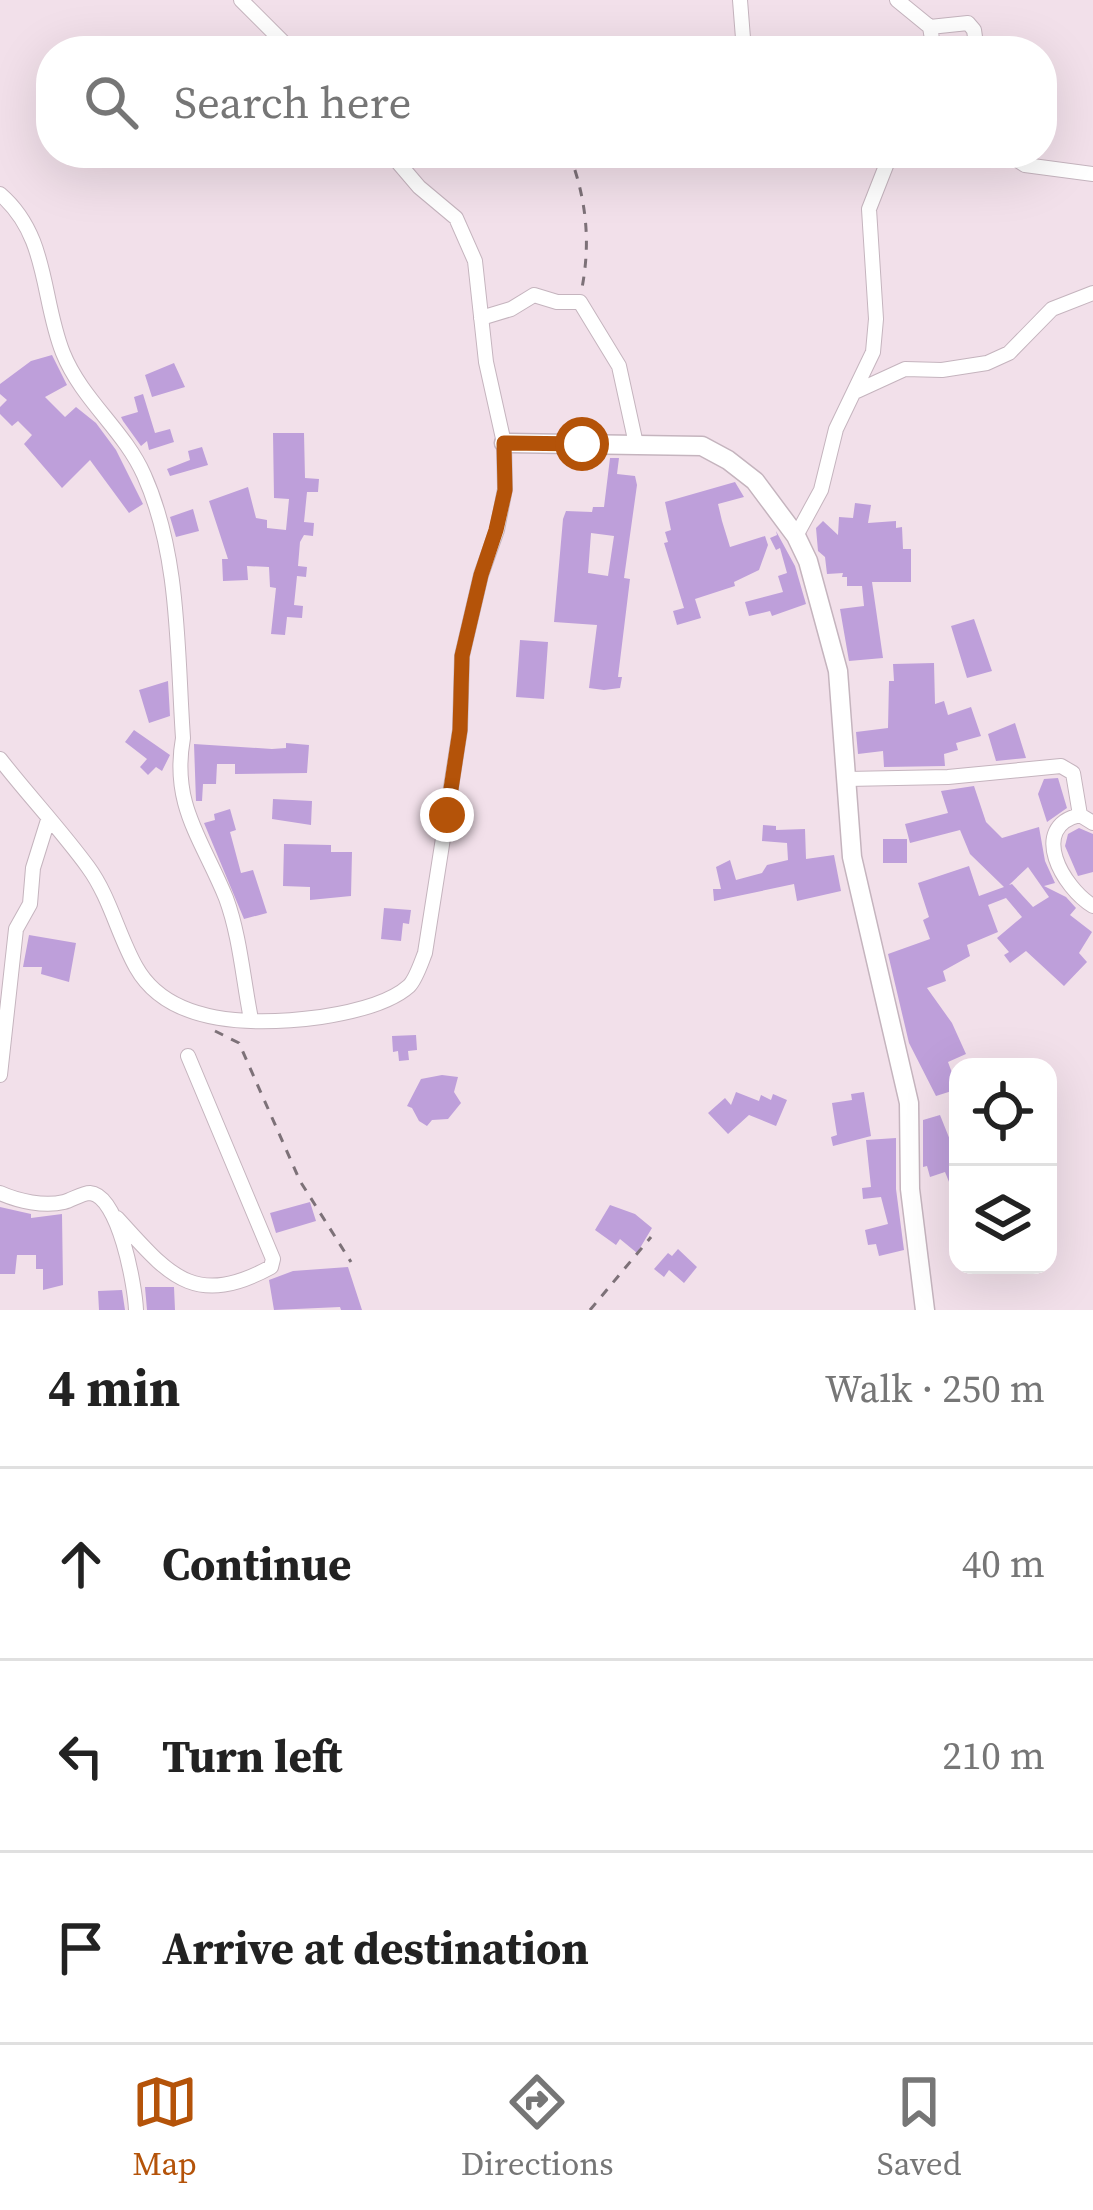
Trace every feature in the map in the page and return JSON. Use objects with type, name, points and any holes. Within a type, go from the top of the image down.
[{"type":"street","points":[[241,0],[277,36]]},
{"type":"street","points":[[741,0],[743,36]]},
{"type":"street","points":[[897,0],[930,27],[932,36]]},
{"type":"street","points":[[930,27],[968,23],[975,36]]},
{"type":"street","points":[[0,759],[90,869],[137,969],[156,993],[190,1013],[251,1019],[327,1016],[374,1003],[410,986],[425,953],[460,730],[462,656],[505,490],[504,443],[486,362],[475,262],[456,218],[403,168]]},
{"type":"street","points":[[796,536],[821,490],[836,429],[873,352],[869,209],[885,168]]},
{"type":"street","points":[[1048,168],[1093,174]]},
{"type":"street","points":[[0,194],[18,211],[40,254],[63,355],[84,395],[137,460],[153,498],[166,541],[183,738],[178,770],[184,808],[226,901],[251,1019]]},
{"type":"street","points":[[856,391],[905,369],[942,370],[987,363],[1022,343],[1052,310],[1093,293]]},
{"type":"street","points":[[481,318],[511,309],[534,295],[580,302],[619,366],[637,444]]},
{"type":"street","points":[[504,443],[702,446],[755,481],[796,536],[808,561],[838,671],[852,857],[909,1103],[910,1189],[925,1310]]},
{"type":"street","points":[[847,779],[948,777],[1061,766],[1073,773],[1086,819],[1058,825],[1055,863],[1068,887],[1093,906]]},
{"type":"street","points":[[0,1075],[16,929],[30,904],[33,868],[48,820]]},
{"type":"street","points":[[0,1193],[15,1200],[53,1204],[93,1193],[186,1286],[206,1290],[271,1267],[273,1258],[188,1056]]},
{"type":"street","points":[[117,1218],[136,1310]]},
{"type":"path","points":[[574,168],[587,224],[580,302]]},
{"type":"path","points":[[190,1013],[208,1029],[238,1043],[301,1181],[351,1262]]},
{"type":"path","points":[[590,1310],[651,1237]]},
{"type":"building","points":[[52,355],[67,385],[45,397],[65,417],[76,407],[96,423],[116,450],[143,504],[129,513],[90,460],[62,488],[24,444],[32,435],[18,421],[12,426],[0,414],[7,400],[0,394],[0,384],[31,361]]},
{"type":"building","points":[[174,363],[185,387],[152,397],[145,375]]},
{"type":"building","points":[[143,394],[155,433],[170,429],[174,442],[149,450],[147,441],[141,446],[123,421],[121,417],[138,412],[134,397]]},
{"type":"building","points":[[273,433],[304,433],[305,478],[319,479],[318,492],[307,492],[304,522],[314,523],[313,536],[304,535],[300,542],[298,566],[307,567],[306,577],[297,576],[294,605],[303,606],[302,618],[287,617],[285,635],[271,634],[276,588],[270,587],[269,567],[247,566],[248,580],[223,581],[222,559],[228,559],[209,501],[248,487],[256,518],[267,520],[267,528],[286,530],[289,499],[274,498]]},
{"type":"building","points":[[202,447],[208,465],[170,476],[167,469],[190,460],[188,451]]},
{"type":"building","points":[[610,458],[619,458],[617,474],[635,476],[637,485],[624,578],[630,579],[618,677],[622,677],[620,688],[604,690],[589,688],[597,625],[554,622],[566,511],[592,512],[593,507],[604,507]],"holes":[[[591,533],[614,536],[608,576],[588,573]]]},
{"type":"building","points":[[735,482],[744,497],[718,504],[722,521],[730,547],[765,536],[768,545],[759,570],[734,582],[735,586],[695,599],[701,618],[677,625],[673,611],[684,608],[664,543],[668,542],[665,532],[671,530],[665,502]]},
{"type":"building","points":[[855,503],[871,505],[868,523],[896,521],[896,528],[902,527],[903,549],[911,549],[911,582],[872,582],[883,658],[849,661],[840,609],[864,606],[862,586],[847,586],[843,573],[827,574],[816,528],[823,521],[838,535],[839,517],[853,518]]},
{"type":"building","points":[[193,509],[199,531],[176,537],[170,517]]},
{"type":"building","points":[[776,531],[795,566],[806,604],[772,616],[770,611],[749,616],[745,602],[783,592],[778,576],[787,573],[780,548],[776,550],[770,538]]},
{"type":"building","points":[[974,619],[992,671],[967,678],[951,626]]},
{"type":"building","points":[[520,640],[548,642],[544,699],[516,697]]},
{"type":"building","points":[[934,663],[935,704],[944,701],[948,715],[971,707],[981,736],[956,743],[958,750],[944,754],[945,766],[884,767],[883,751],[858,754],[856,732],[888,728],[893,664]]},
{"type":"building","points":[[168,681],[170,716],[149,723],[139,690]]},
{"type":"building","points":[[1015,723],[1026,758],[996,761],[988,734]]},
{"type":"building","points":[[134,730],[170,755],[162,771],[156,767],[148,775],[140,767],[147,759],[125,742]]},
{"type":"building","points":[[286,743],[309,745],[307,773],[235,774],[235,764],[217,764],[216,784],[203,784],[202,801],[196,801],[194,744],[272,749],[286,748]]},
{"type":"building","points":[[1058,778],[1067,808],[1047,822],[1038,794],[1044,779]]},
{"type":"building","points":[[974,786],[986,822],[1002,838],[1039,827],[1055,883],[1044,886],[1066,897],[1076,908],[1070,915],[1092,932],[1079,953],[1087,962],[1064,986],[1026,951],[1010,963],[1004,955],[1009,952],[997,938],[1022,917],[1006,898],[988,905],[998,932],[967,945],[970,956],[943,971],[946,981],[927,988],[952,1023],[966,1054],[949,1058],[949,1092],[936,1096],[909,1043],[888,954],[930,939],[923,920],[929,917],[918,883],[969,866],[979,896],[1004,887],[970,854],[960,830],[910,843],[905,824],[948,813],[941,791]],"holes":[[[1028,867],[1049,897],[1033,907],[1009,885]]]},
{"type":"building","points":[[273,799],[312,801],[311,825],[272,819]]},
{"type":"building","points":[[230,809],[236,830],[230,832],[241,873],[253,870],[267,913],[244,919],[204,823]]},
{"type":"building","points":[[763,825],[776,826],[776,830],[805,829],[806,859],[834,855],[841,891],[797,901],[794,884],[714,901],[713,889],[721,889],[716,867],[730,860],[736,880],[788,860],[787,843],[762,841]]},
{"type":"building","points":[[1079,828],[1093,834],[1093,872],[1078,876],[1065,846],[1068,834]]},
{"type":"building","points":[[883,839],[907,839],[907,863],[883,863]]},
{"type":"building","points":[[284,844],[331,845],[331,852],[352,852],[351,896],[310,900],[310,887],[283,886]]},
{"type":"building","points":[[384,908],[411,910],[409,924],[403,923],[401,941],[381,939]]},
{"type":"building","points":[[29,935],[76,943],[69,982],[41,974],[42,967],[23,967]]},
{"type":"building","points":[[416,1035],[417,1050],[408,1051],[409,1060],[399,1061],[392,1036]]},
{"type":"building","points":[[458,1077],[454,1092],[461,1103],[448,1119],[432,1120],[427,1126],[407,1106],[421,1079]]},
{"type":"building","points":[[736,1092],[759,1101],[761,1095],[771,1100],[773,1094],[787,1100],[776,1126],[749,1115],[728,1134],[708,1113],[725,1098],[731,1105]]},
{"type":"building","points":[[864,1092],[871,1136],[833,1146],[831,1137],[837,1135],[832,1103],[852,1100],[851,1094]]},
{"type":"building","points":[[940,1115],[949,1138],[949,1182],[945,1172],[930,1177],[927,1166],[923,1167],[923,1120]]},
{"type":"building","points":[[896,1138],[896,1189],[904,1250],[879,1256],[876,1244],[868,1245],[865,1230],[888,1224],[881,1197],[863,1199],[862,1188],[871,1187],[866,1140]]},
{"type":"building","points":[[310,1202],[316,1221],[276,1233],[270,1213]]},
{"type":"building","points":[[610,1205],[635,1214],[652,1228],[637,1253],[620,1239],[616,1245],[595,1230]]},
{"type":"building","points":[[0,1207],[31,1214],[31,1218],[62,1214],[63,1285],[43,1290],[43,1269],[36,1269],[36,1255],[17,1255],[15,1274],[0,1274]]},
{"type":"building","points":[[678,1249],[697,1267],[684,1283],[669,1270],[664,1277],[654,1269]]},
{"type":"building","points":[[348,1267],[362,1310],[274,1310],[269,1280],[293,1271]]},
{"type":"building","points":[[145,1287],[174,1287],[175,1310],[147,1310]]},
{"type":"building","points":[[122,1290],[125,1310],[99,1310],[98,1291]]},
{"type":"route","points":[[447,815],[460,730],[462,656],[505,490],[504,443],[582,444]]}]
